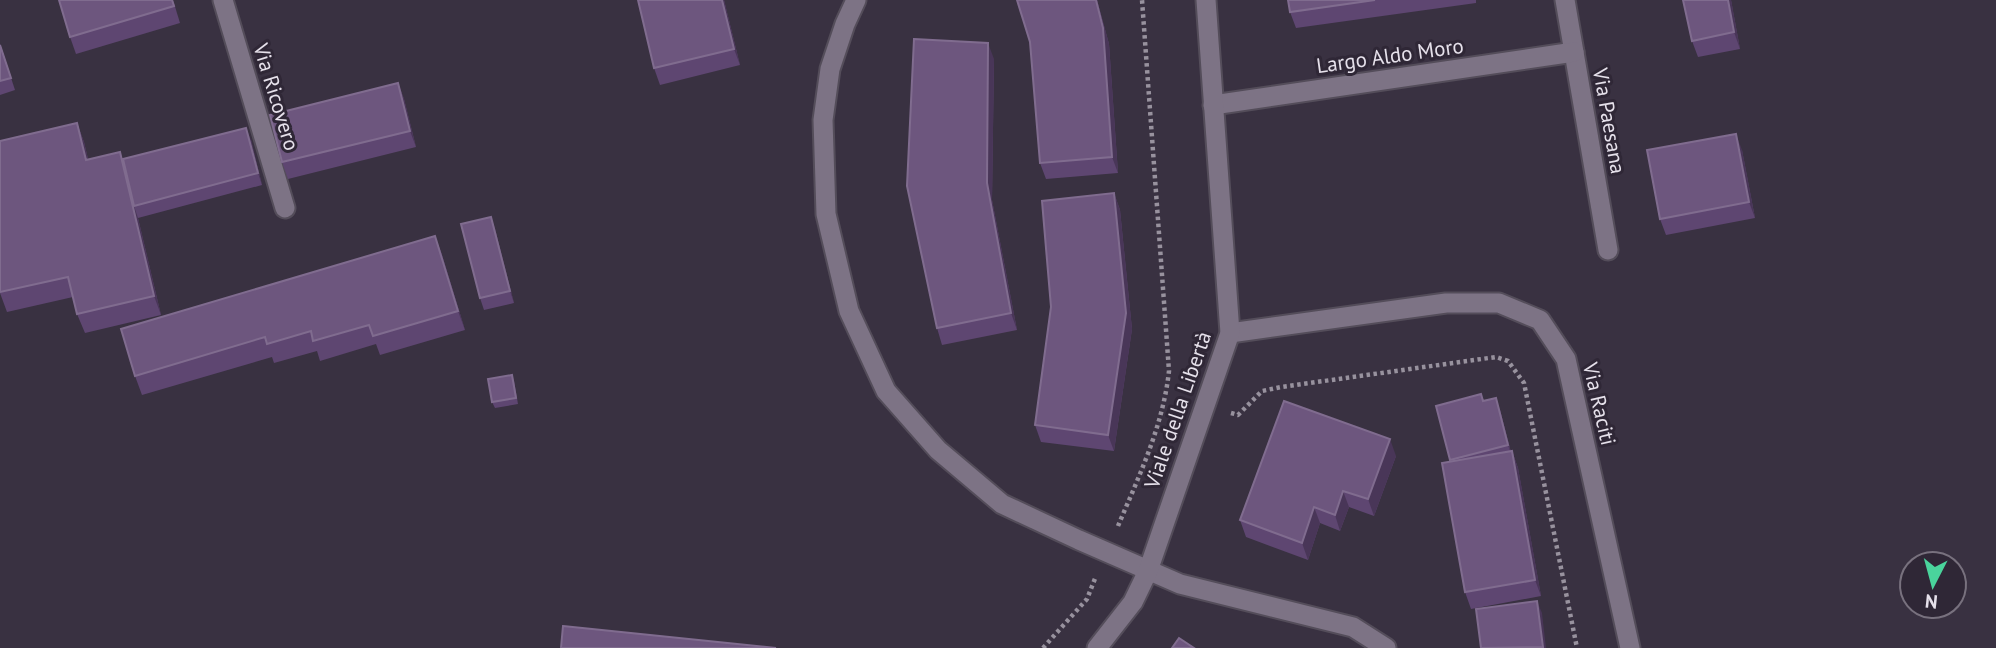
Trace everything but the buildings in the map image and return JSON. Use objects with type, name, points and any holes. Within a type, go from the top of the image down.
[{"type":"street","name":"Via Ricovero","points":[[223,0],[285,208]]},
{"type":"street","points":[[856,0],[830,69],[823,120],[826,214],[849,311],[886,391],[938,450],[1002,504],[1148,572],[1180,584],[1353,627],[1386,648]]},
{"type":"street","name":"Viale della Libertà","points":[[1097,648],[1133,602],[1148,572],[1230,333],[1206,0]]},
{"type":"street","name":"Via Paesana","points":[[1565,0],[1608,250]]},
{"type":"street","name":"Largo Aldo Moro","points":[[1213,105],[1574,52]]},
{"type":"street","name":"Via Raciti","points":[[1230,333],[1446,303],[1499,303],[1540,320],[1566,359],[1630,648]]},
{"type":"path","points":[[1044,648],[1087,599],[1142,470],[1163,411],[1169,371],[1142,0]]},
{"type":"path","points":[[1205,404],[1238,415],[1262,391],[1281,387],[1496,357],[1508,361],[1524,383],[1577,648]]}]
